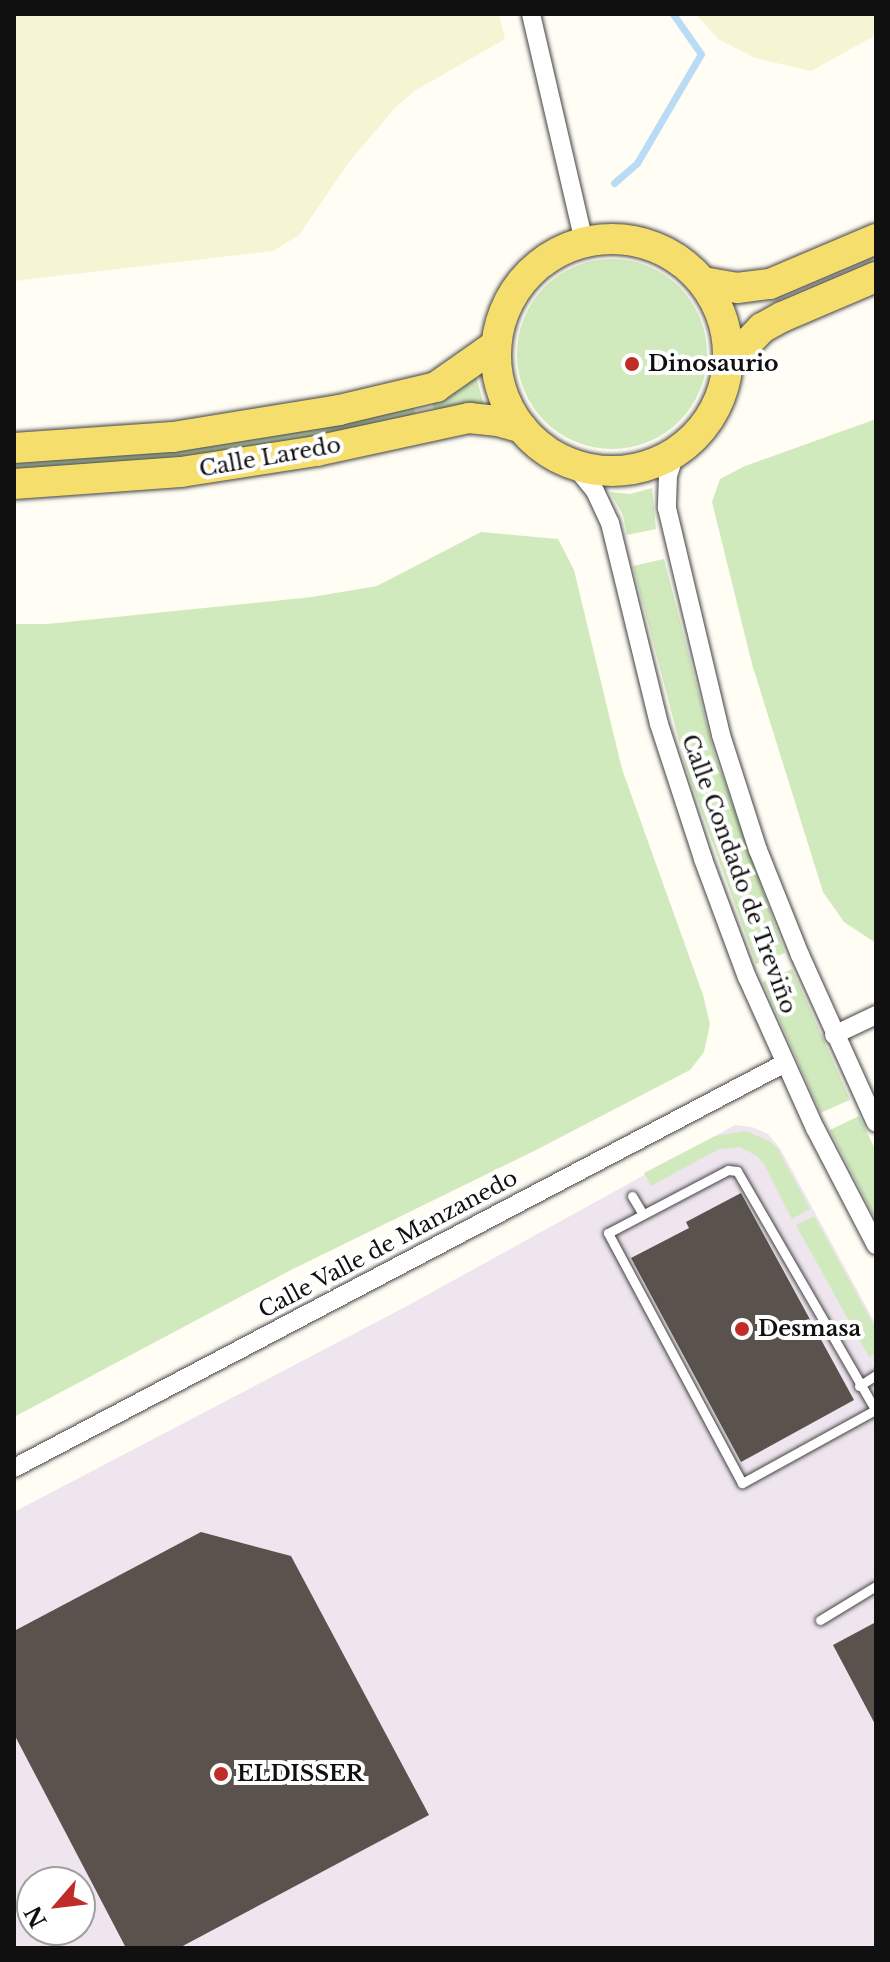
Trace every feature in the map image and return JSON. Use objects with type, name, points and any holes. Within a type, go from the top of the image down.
[{"type":"main road","points":[[611,238],[649,245],[684,264],[703,282],[723,320],[728,363],[724,390],[713,415],[696,437],[675,454],[625,471],[599,471],[574,465],[545,450],[522,428],[501,389],[496,345],[501,322],[523,279],[551,256],[584,242],[611,238]]},
{"type":"main road","points":[[703,282],[737,288],[770,284],[876,239]]},
{"type":"main road","points":[[728,363],[762,328],[876,277]]},
{"type":"main road","name":"Calle Laredo","points":[[14,448],[173,437],[339,410],[436,387],[496,345]]},
{"type":"main road","name":"Calle Laredo","points":[[14,484],[181,472],[316,451],[469,418],[498,421],[522,428]]},
{"type":"street","points":[[531,14],[584,242]]},
{"type":"street","name":"Calle Condado de Treviño","points":[[675,454],[668,475],[667,508],[712,703],[758,850],[834,1035],[876,1123]]},
{"type":"street","name":"Calle Condado de Treviño","points":[[574,465],[595,491],[610,523],[672,767],[727,923],[785,1063],[876,1245]]},
{"type":"street","points":[[834,1035],[876,1015]]},
{"type":"street","name":"Calle Valle de Manzanedo","points":[[14,1468],[785,1063]]},
{"type":"lane","points":[[728,1170],[737,1171],[859,1386],[876,1410],[742,1483],[608,1233],[728,1170]]},
{"type":"lane","points":[[632,1196],[643,1214]]},
{"type":"lane","points":[[859,1386],[876,1375]]},
{"type":"lane","points":[[820,1620],[876,1586]]},
{"type":"shaded area","points":[[735,1125],[752,1127],[768,1134],[781,1150],[876,1325],[876,1948],[14,1948],[14,1512],[407,1306]]},
{"type":"green space","points":[[14,14],[499,14],[505,39],[416,90],[396,107],[349,162],[299,235],[273,251],[14,281]]},
{"type":"green space","points":[[696,14],[876,14],[876,35],[811,71],[755,58],[718,39]]},
{"type":"green space","points":[[612,259],[648,266],[679,287],[700,318],[707,354],[700,390],[679,421],[648,442],[612,449],[576,442],[545,421],[524,390],[517,354],[524,318],[545,287],[576,266]]},
{"type":"green space","points":[[476,377],[484,405],[434,410],[432,402],[460,390]]},
{"type":"green space","points":[[413,406],[416,415],[299,441],[193,457],[14,471],[14,462],[116,456]]},
{"type":"green space","points":[[876,419],[876,943],[844,922],[823,892],[752,664],[712,502],[720,479],[745,466]]},
{"type":"green space","points":[[652,488],[656,529],[627,535],[623,515],[610,492],[630,494]]},
{"type":"green space","points":[[481,532],[558,539],[574,570],[622,769],[703,995],[710,1024],[704,1052],[690,1070],[536,1150],[291,1270],[14,1417],[14,624],[47,624],[312,597],[377,586]]},
{"type":"green space","points":[[664,559],[714,753],[785,953],[756,964],[687,771],[633,566]]},
{"type":"green space","points":[[792,969],[850,1100],[821,1113],[763,982]]},
{"type":"green space","points":[[859,1116],[876,1151],[876,1220],[830,1130]]},
{"type":"green space","points":[[746,1131],[769,1141],[778,1149],[810,1209],[792,1219],[764,1164],[757,1156],[740,1147],[719,1149],[651,1186],[644,1173],[715,1136]]},
{"type":"green space","points":[[814,1216],[876,1329],[876,1353],[869,1357],[796,1225]]},
{"type":"building","name":"Desmasa","points":[[741,1193],[854,1400],[741,1462],[631,1258],[689,1228],[686,1222]]},
{"type":"building","name":"ELDISSER","points":[[201,1532],[291,1556],[429,1815],[179,1948],[126,1948],[96,1891],[96,1866],[83,1866],[14,1734],[14,1631]]},
{"type":"building","points":[[876,1622],[876,1726],[833,1645]]},
{"type":"waterway","points":[[614,183],[637,163],[701,54],[673,14]]},
{"type":"place","name":"Dinosaurio","points":[[632,364]]},
{"type":"place","name":"Desmasa","points":[[742,1329]]},
{"type":"place","name":"ELDISSER","points":[[221,1774]]}]
